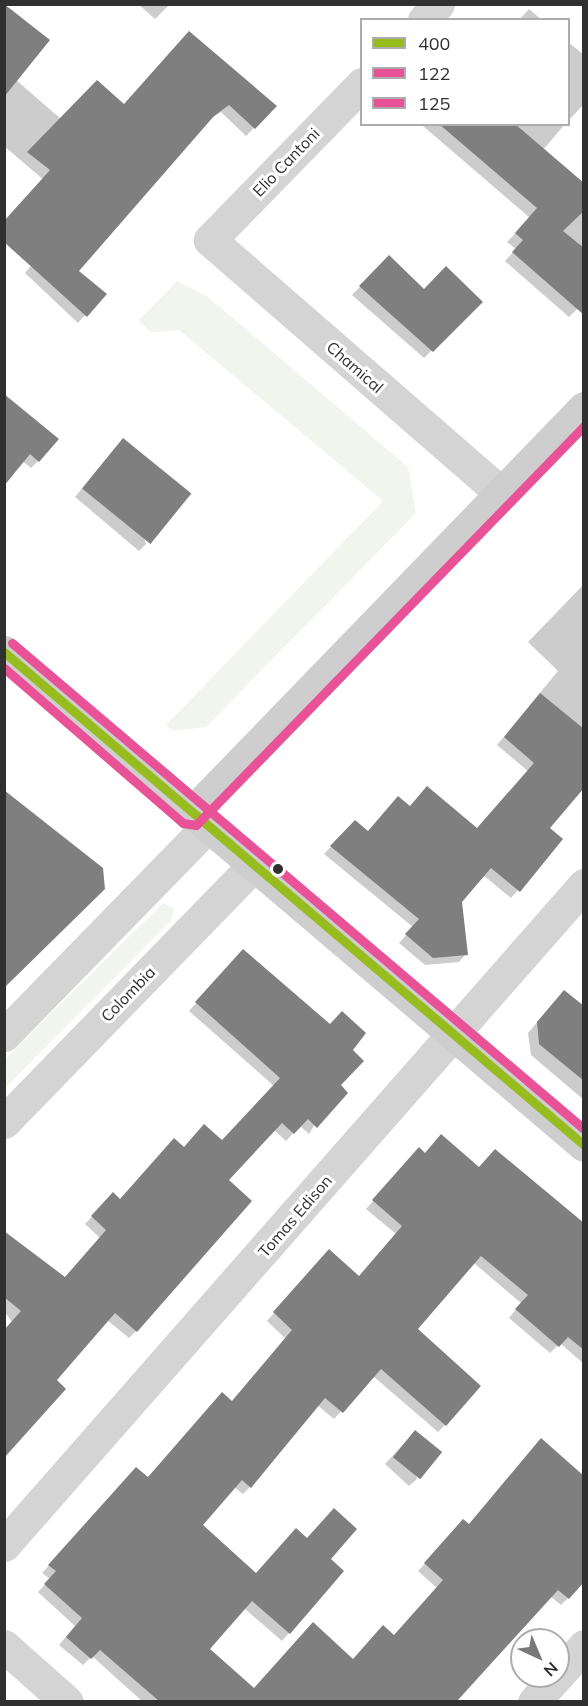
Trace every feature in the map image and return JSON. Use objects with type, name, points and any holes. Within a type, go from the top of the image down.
[{"type":"main road","points":[[199,821],[501,493],[584,408]]},
{"type":"main road","points":[[4,652],[252,867],[584,1145]]},
{"type":"street","points":[[426,18],[438,4]]},
{"type":"street","name":"Elio Cantoni","points":[[210,240],[360,86]]},
{"type":"street","name":"Chamical","points":[[210,240],[501,493]]},
{"type":"street","points":[[4,1035],[199,821]]},
{"type":"street","name":"Colombia","points":[[4,1122],[252,867]]},
{"type":"street","name":"Tomas Edison","points":[[4,1545],[454,1036],[584,885]]},
{"type":"street","points":[[4,1646],[67,1701]]},
{"type":"street","points":[[570,1662],[584,1646]]},
{"type":"street","points":[[534,1701],[546,1688]]},
{"type":"shaded area","points":[[177,281],[208,297],[408,467],[416,513],[206,727],[173,731],[166,725],[383,501],[179,330],[151,332],[138,321]]},
{"type":"shaded area","points":[[163,903],[174,909],[171,921],[5,1088],[5,1059]]},
{"type":"building","points":[[4,4],[50,40],[4,97]]},
{"type":"building","points":[[189,31],[277,106],[255,129],[229,105],[214,116],[79,271],[107,294],[87,317],[4,242],[4,221],[50,170],[27,152],[97,80],[124,104]]},
{"type":"building","points":[[441,126],[517,126],[584,183],[584,211],[563,231],[584,248],[584,315],[512,252],[523,240],[515,233],[537,208]]},
{"type":"building","points":[[389,255],[424,289],[446,266],[483,302],[433,352],[359,286]]},
{"type":"building","points":[[4,394],[59,439],[39,462],[30,454],[4,486]]},
{"type":"building","points":[[123,438],[191,493],[150,544],[82,489]]},
{"type":"building","points":[[540,693],[584,729],[584,788],[550,828],[563,839],[520,892],[491,868],[462,902],[468,955],[433,958],[405,934],[419,919],[330,846],[355,820],[368,831],[398,796],[410,806],[427,786],[477,828],[534,763],[504,737]]},
{"type":"building","points":[[4,790],[103,868],[105,889],[4,988]]},
{"type":"building","points":[[243,949],[330,1024],[342,1011],[366,1033],[353,1050],[364,1061],[341,1085],[348,1093],[317,1128],[308,1119],[294,1134],[282,1123],[229,1180],[252,1201],[137,1332],[115,1313],[57,1380],[66,1389],[4,1458],[4,1330],[21,1311],[4,1297],[4,1231],[65,1277],[106,1230],[91,1216],[113,1192],[120,1199],[174,1138],[184,1147],[204,1124],[222,1140],[280,1078],[195,1002]]},
{"type":"building","points":[[564,990],[584,1006],[584,1081],[539,1044],[537,1022]]},
{"type":"building","points":[[441,1134],[479,1167],[495,1149],[584,1223],[584,1350],[568,1337],[559,1347],[515,1309],[528,1295],[481,1256],[418,1329],[481,1386],[446,1426],[381,1369],[343,1413],[325,1398],[251,1488],[242,1480],[203,1525],[256,1573],[296,1528],[307,1538],[334,1508],[357,1529],[331,1559],[344,1571],[290,1634],[252,1601],[210,1649],[254,1688],[313,1622],[353,1659],[383,1625],[394,1635],[443,1580],[424,1563],[463,1519],[469,1524],[541,1438],[584,1476],[584,1582],[569,1599],[558,1590],[523,1628],[510,1628],[510,1643],[457,1701],[159,1701],[100,1650],[91,1659],[66,1637],[82,1618],[44,1584],[56,1571],[48,1565],[136,1467],[148,1477],[222,1392],[232,1401],[292,1330],[273,1312],[329,1249],[359,1276],[402,1226],[372,1200],[419,1147],[425,1153]]},
{"type":"building","points":[[415,1430],[442,1452],[420,1479],[393,1457]]},
{"type":"transit line","name":"122","points":[[4,668],[183,823],[196,825],[584,426]]},
{"type":"transit line","name":"125","points":[[12,643],[584,1129]]},
{"type":"transit line","name":"400","points":[[4,652],[584,1145]]}]
